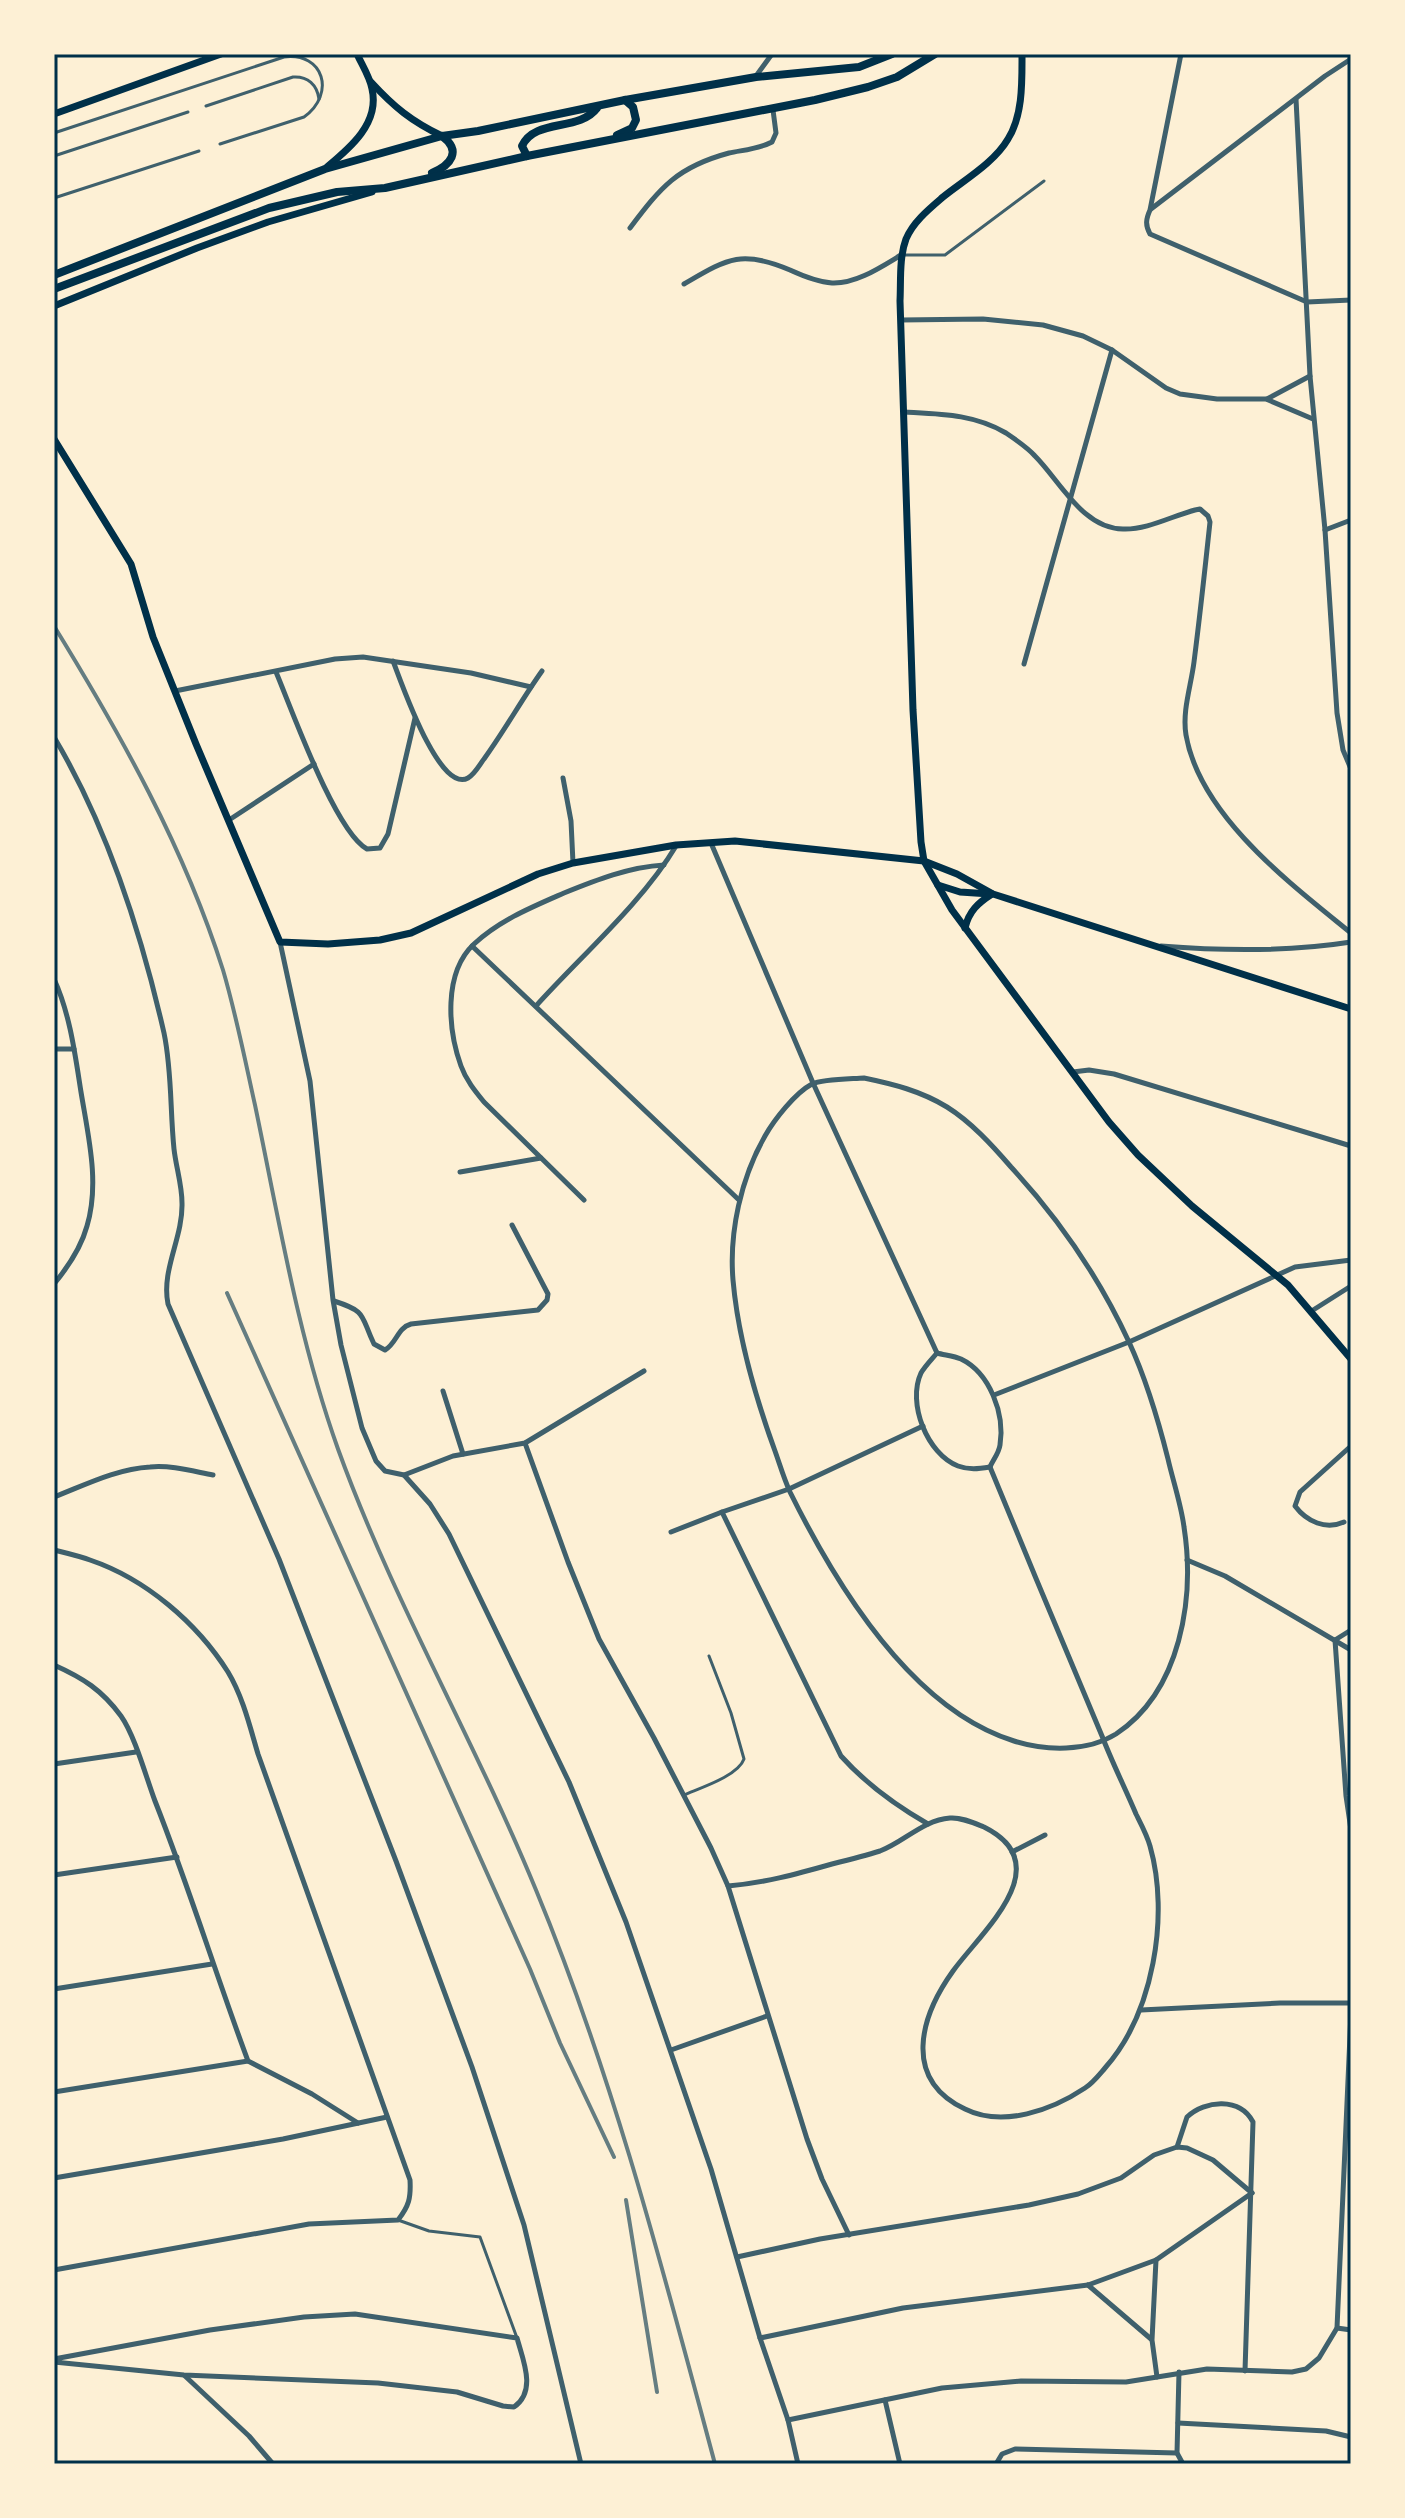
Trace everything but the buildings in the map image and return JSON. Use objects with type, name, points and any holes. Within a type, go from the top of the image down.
[{"type":"main road","points":[[54,114],[221,54]]},
{"type":"main road","points":[[325,169],[353,143],[369,120],[373,99],[369,79],[357,54]]},
{"type":"main road","points":[[54,275],[325,169],[442,136],[756,77],[859,67],[892,54]]},
{"type":"main road","points":[[54,306],[268,222],[385,188],[527,156],[773,110],[868,87],[897,77],[935,54]]},
{"type":"main road","points":[[1022,54],[1020,102],[1008,140],[915,224],[906,239],[902,255],[901,320],[913,710],[924,861],[965,928],[1091,1099],[1138,1155],[1192,1206],[1288,1285],[1351,1359]]},
{"type":"main road","points":[[369,79],[403,115],[451,142],[453,151],[449,162],[441,170],[409,183]]},
{"type":"main road","points":[[590,144],[624,133],[635,125],[635,112],[625,100]]},
{"type":"main road","points":[[527,156],[522,146],[533,133],[585,119],[597,107]]},
{"type":"main road","points":[[54,289],[269,208],[309,198],[385,188]]},
{"type":"main road","points":[[54,439],[131,564],[153,637],[280,942],[328,944],[380,940],[411,933],[538,874],[573,863],[676,845],[735,841],[924,861],[957,874],[993,894],[1351,1009]]},
{"type":"main road","points":[[938,885],[960,892],[993,894]]},
{"type":"main road","points":[[965,928],[970,912],[993,894]]},
{"type":"street","points":[[756,77],[772,54]]},
{"type":"street","points":[[1181,54],[1146,227],[1150,234],[1307,302],[1351,300]]},
{"type":"street","points":[[1150,210],[1351,59]]},
{"type":"street","points":[[1296,99],[1310,376],[1325,530],[1337,713],[1343,750],[1351,769]]},
{"type":"street","points":[[630,228],[655,194],[697,163],[772,142],[776,133],[773,110]]},
{"type":"street","points":[[684,284],[720,264],[741,258],[761,259],[810,279],[832,283],[852,280],[902,255]]},
{"type":"street","points":[[901,320],[983,319],[1043,325],[1083,336],[1112,350],[1166,388],[1180,394],[1217,399],[1266,399],[1314,419]]},
{"type":"street","points":[[1024,664],[1112,350]]},
{"type":"street","points":[[1266,399],[1310,376]]},
{"type":"street","points":[[904,412],[953,414],[980,420],[1004,432],[1033,453],[1090,517],[1105,526],[1123,529],[1140,527],[1200,509],[1208,516],[1210,522],[1194,666],[1184,717],[1191,755],[1204,783],[1235,830],[1274,869],[1351,933]]},
{"type":"street","points":[[1325,530],[1351,520]]},
{"type":"street","points":[[175,691],[335,659],[363,657],[471,673],[531,687]]},
{"type":"street","points":[[392,660],[415,718],[444,771],[460,779],[468,778],[501,735],[542,671]]},
{"type":"street","points":[[276,672],[342,822],[362,846],[376,850],[385,843],[415,718]]},
{"type":"street","points":[[54,737],[72,767],[124,889],[164,1034],[182,1202],[181,1222],[165,1289],[168,1304],[279,1559],[472,2067],[524,2225],[581,2464]]},
{"type":"street","points":[[229,820],[314,764]]},
{"type":"street","points":[[563,778],[571,821],[573,863]]},
{"type":"street","points":[[711,843],[813,1083],[937,1353]]},
{"type":"street","points":[[536,1006],[634,901],[676,845]]},
{"type":"street","points":[[584,1200],[472,1087],[461,1067],[454,1037],[451,995],[458,970],[472,946],[516,914],[601,878],[647,866],[664,865]]},
{"type":"street","points":[[280,942],[310,1081],[333,1300],[341,1345],[362,1428],[376,1461],[385,1471],[404,1475],[463,1454],[525,1443],[644,1371]]},
{"type":"street","points":[[1148,944],[1206,950],[1275,950],[1351,942]]},
{"type":"street","points":[[472,946],[739,1200]]},
{"type":"street","points":[[54,979],[63,997],[74,1049],[90,1155],[92,1199],[87,1226],[78,1249],[54,1284]]},
{"type":"street","points":[[54,1049],[74,1049]]},
{"type":"street","points":[[1073,1072],[1089,1070],[1114,1074],[1351,1146]]},
{"type":"street","points":[[864,1078],[903,1086],[957,1115],[987,1140],[1069,1237],[1129,1342],[1160,1427],[1184,1526],[1186,1604],[1178,1647],[1161,1684],[1123,1729],[1104,1741],[1057,1749],[1028,1745],[992,1734],[961,1718],[918,1683],[880,1639],[848,1594],[789,1489],[758,1405],[733,1277],[739,1200],[753,1156],[771,1125],[813,1083],[864,1078]]},
{"type":"street","points":[[460,1172],[541,1158]]},
{"type":"street","points":[[333,1300],[358,1310],[374,1344],[385,1350],[400,1330],[411,1324],[538,1310],[548,1294],[512,1225]]},
{"type":"street","points":[[994,1395],[1129,1342],[1295,1267],[1351,1260]]},
{"type":"street","points":[[1310,1312],[1351,1286]]},
{"type":"street","points":[[937,1353],[960,1359],[977,1370],[994,1395],[1001,1429],[1000,1448],[990,1467]]},
{"type":"street","points":[[937,1353],[921,1373],[916,1394],[923,1426],[939,1452],[956,1465],[973,1470],[990,1467]]},
{"type":"street","points":[[443,1391],[463,1454]]},
{"type":"street","points":[[671,1532],[789,1489],[923,1426]]},
{"type":"street","points":[[525,1443],[599,1639],[684,1795],[728,1886],[807,2139],[849,2235]]},
{"type":"street","points":[[1344,1522],[1330,1526],[1320,1524],[1295,1506],[1300,1492],[1351,1446]]},
{"type":"street","points":[[54,1497],[110,1475],[151,1466],[213,1475]]},
{"type":"street","points":[[728,1886],[781,1879],[882,1850],[928,1824],[952,1818],[987,1829],[1012,1852],[1015,1880],[1009,1900],[938,1995],[926,2027],[922,2049],[924,2069],[935,2087],[960,2107],[979,2115],[1016,2116],[1056,2106],[1090,2086],[1115,2058],[1141,2010],[1151,1969],[1157,1925],[1157,1884],[1150,1845],[990,1467]]},
{"type":"street","points":[[404,1475],[430,1504],[449,1534],[569,1782],[626,1922],[671,2050],[737,2257],[788,2420],[798,2464]]},
{"type":"street","points":[[722,1512],[841,1756],[860,1778],[928,1824]]},
{"type":"street","points":[[54,1550],[91,1560],[140,1584],[186,1619],[229,1673],[245,1709],[258,1754],[410,2180],[409,2206],[398,2220],[309,2224],[54,2270]]},
{"type":"street","points":[[1187,1560],[1225,1576],[1351,1650]]},
{"type":"street","points":[[1335,1640],[1351,1630]]},
{"type":"street","points":[[1335,1640],[1351,1830]]},
{"type":"street","points":[[54,1665],[102,1692],[123,1719],[177,1857],[248,2061]]},
{"type":"street","points":[[54,1764],[136,1752]]},
{"type":"street","points":[[1012,1852],[1045,1835]]},
{"type":"street","points":[[54,1875],[177,1857]]},
{"type":"street","points":[[54,1989],[212,1964]]},
{"type":"street","points":[[1141,2010],[1351,2003]]},
{"type":"street","points":[[788,2420],[942,2388],[1021,2381],[1126,2382],[1207,2369],[1292,2372],[1306,2369],[1319,2358],[1337,2328],[1351,2013]]},
{"type":"street","points":[[671,2050],[767,2016]]},
{"type":"street","points":[[54,2092],[248,2061],[312,2094],[358,2123]]},
{"type":"street","points":[[1177,2147],[1187,2117],[1205,2106],[1234,2106],[1245,2111],[1253,2122],[1245,2371]]},
{"type":"street","points":[[54,2178],[283,2139],[387,2117]]},
{"type":"street","points":[[737,2257],[1078,2194],[1121,2178],[1154,2155],[1177,2147],[1187,2148],[1213,2160],[1252,2193]]},
{"type":"street","points":[[760,2338],[903,2308],[1088,2285],[1156,2260],[1252,2193]]},
{"type":"street","points":[[1156,2260],[1152,2340],[1157,2377]]},
{"type":"street","points":[[1088,2285],[1152,2340]]},
{"type":"street","points":[[355,2314],[517,2338],[527,2376],[524,2396],[514,2407],[457,2392],[378,2383],[184,2375],[54,2360],[210,2330],[304,2317],[355,2314]]},
{"type":"street","points":[[1337,2328],[1351,2330]]},
{"type":"street","points":[[1179,2372],[1177,2453],[1183,2464]]},
{"type":"street","points":[[184,2375],[249,2436],[273,2464]]},
{"type":"street","points":[[885,2400],[900,2464]]},
{"type":"street","points":[[1178,2423],[1326,2431],[1351,2437]]},
{"type":"street","points":[[996,2464],[1002,2454],[1015,2449],[1177,2453]]},
{"type":"lane","points":[[54,133],[284,57],[294,56],[312,63],[321,77],[322,95],[319,103],[304,117],[220,144]]},
{"type":"lane","points":[[206,106],[293,77],[302,77],[315,86],[319,103]]},
{"type":"lane","points":[[54,156],[188,112]]},
{"type":"lane","points":[[54,198],[199,151]]},
{"type":"lane","points":[[902,255],[945,255],[1044,181]]},
{"type":"lane","points":[[684,1795],[733,1773],[743,1765],[731,1713],[709,1656]]},
{"type":"lane","points":[[398,2220],[429,2231],[480,2237],[517,2338]]},
{"type":"railway","points":[[54,626],[127,750],[170,836],[207,924],[236,1020],[290,1278],[324,1407],[384,1561],[512,1835],[564,1960],[635,2174],[715,2464]]},
{"type":"railway","points":[[227,1293],[530,1969],[560,2043],[614,2157]]},
{"type":"railway","points":[[626,2200],[657,2392]]}]
